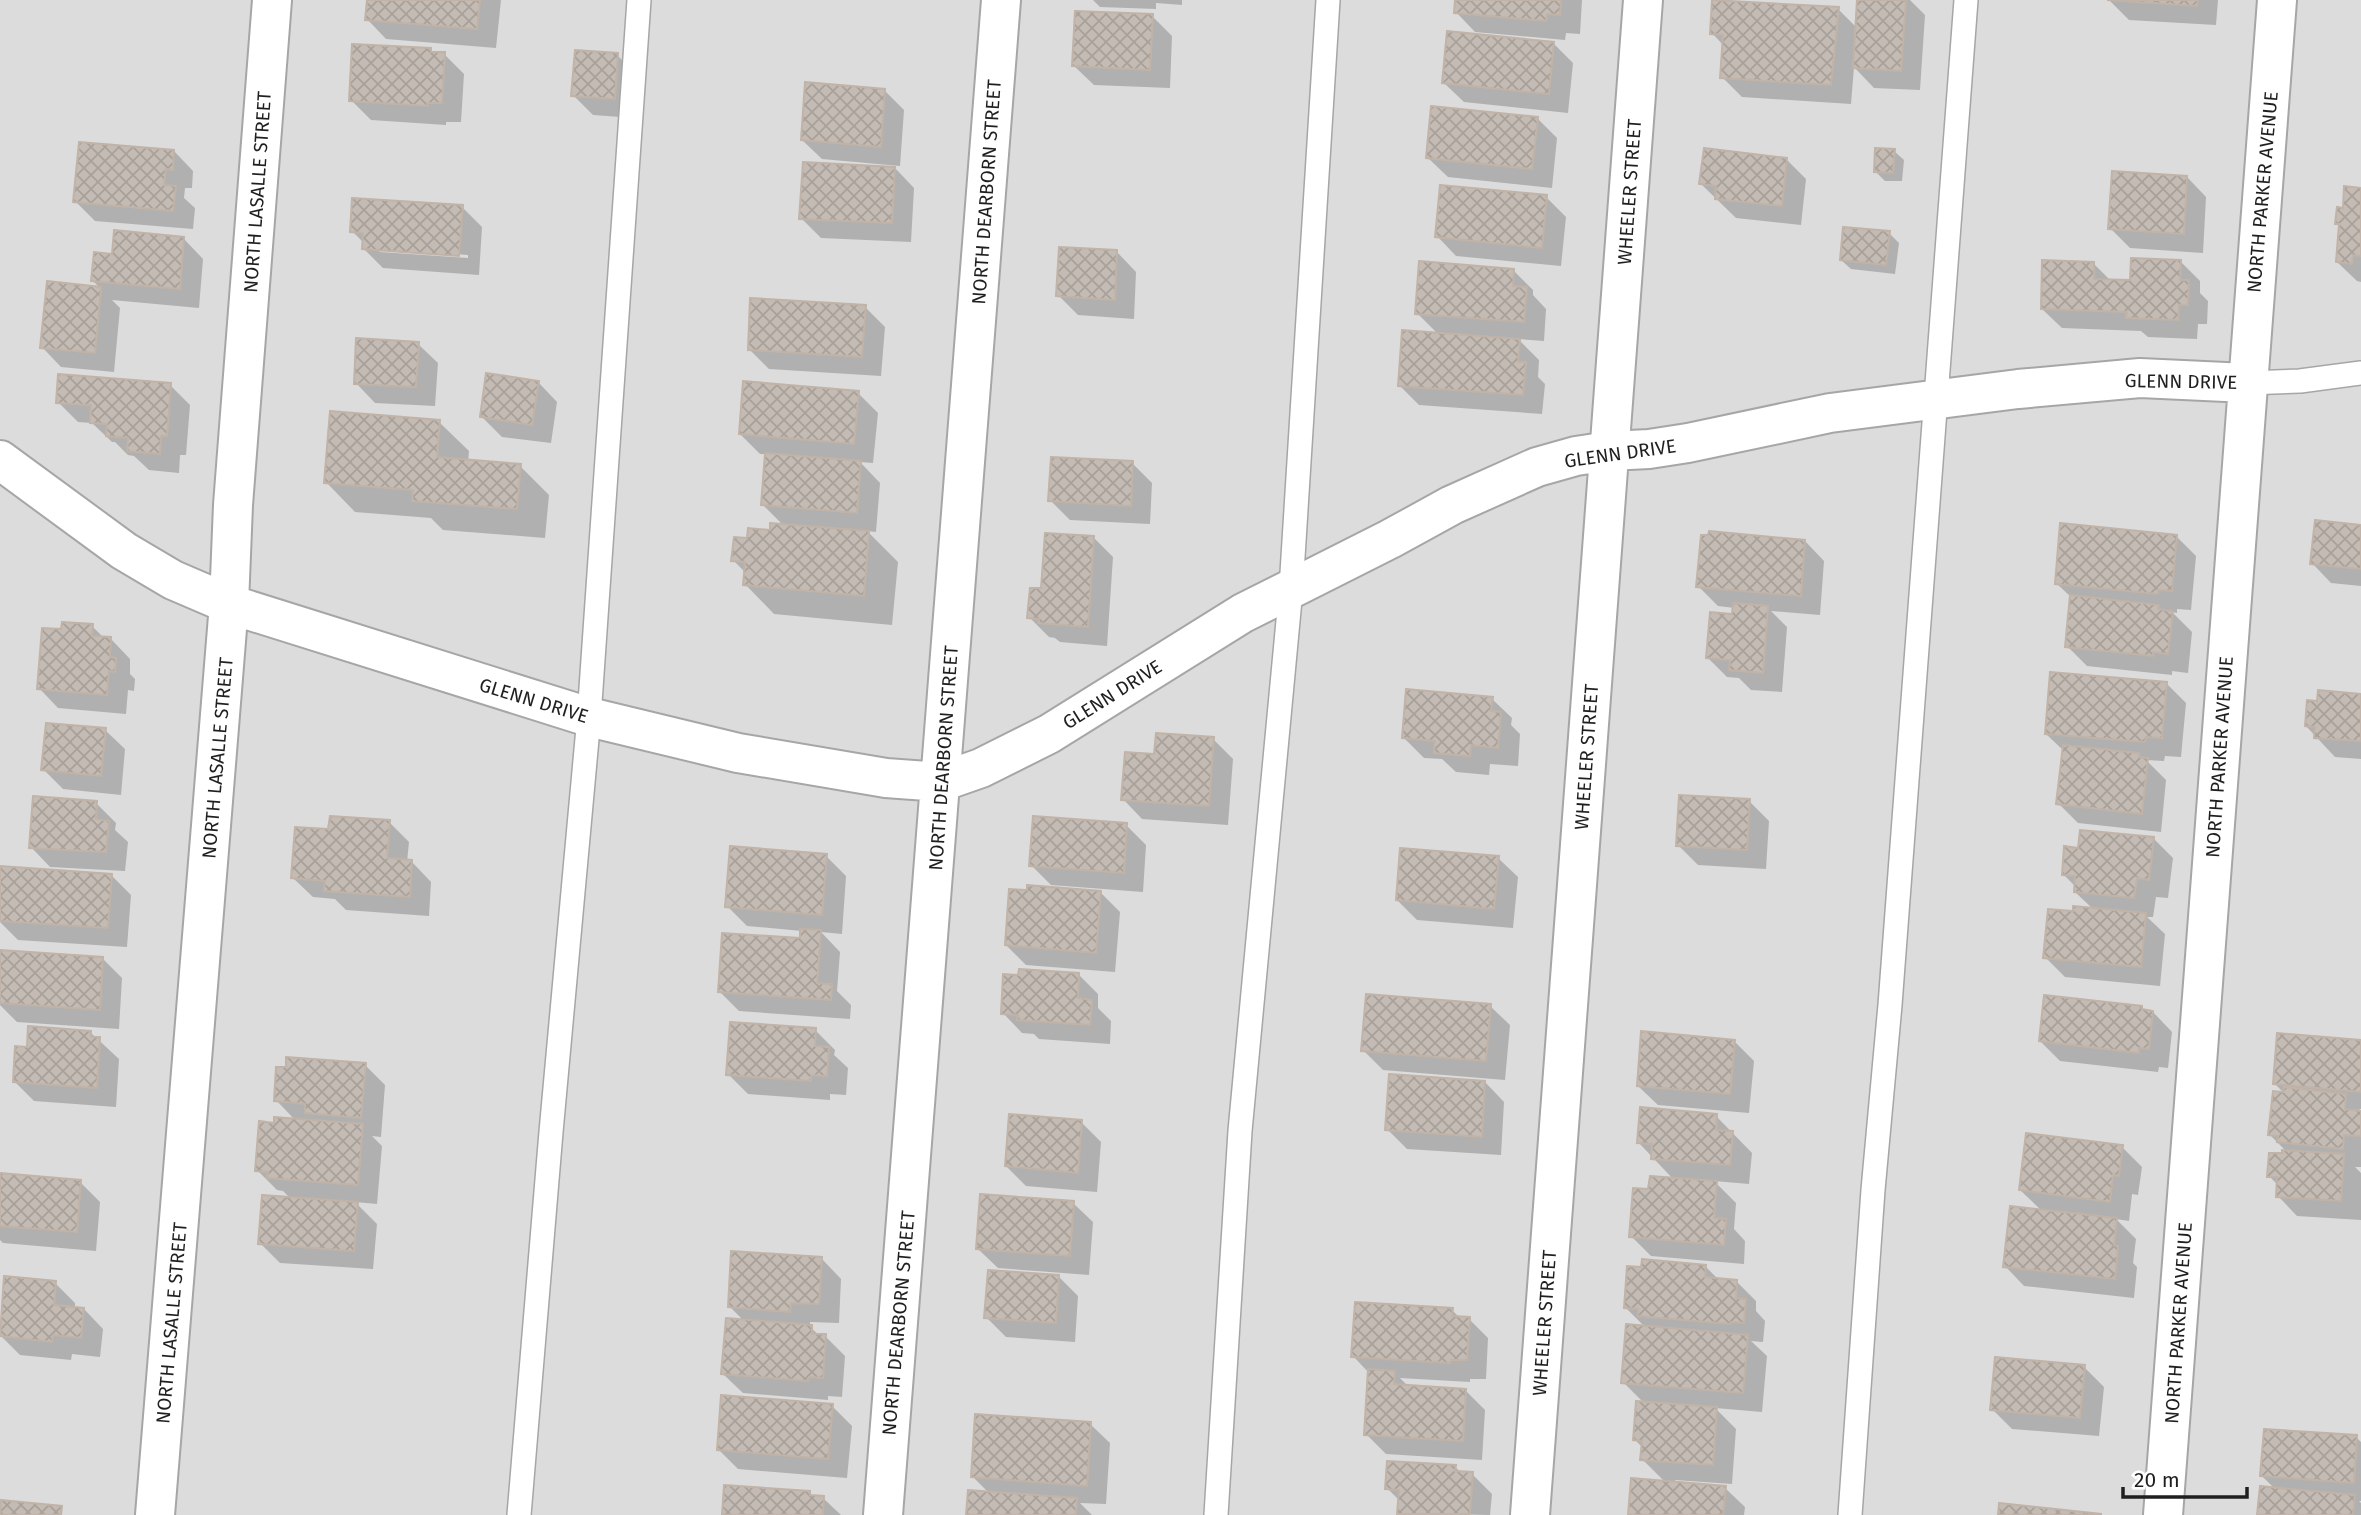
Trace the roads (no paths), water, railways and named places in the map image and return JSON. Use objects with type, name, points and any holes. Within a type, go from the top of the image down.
[{"type":"street","name":"NORTH LASALLE STREET","points":[[155,1515],[229,604],[233,505],[272,0]]},
{"type":"street","name":"NORTH DEARBORN STREET","points":[[883,1515],[1001,0]]},
{"type":"street","name":"WHEELER STREET","points":[[1530,1515],[1643,0]]},
{"type":"street","name":"NORTH PARKER AVENUE","points":[[2164,1515],[2277,0]]},
{"type":"street","name":"GLENN DRIVE","points":[[0,460],[124,551],[173,580],[229,604],[589,717],[737,752],[886,778],[941,782],[981,768],[1049,734],[1243,613],[1452,505],[1537,467],[1576,456],[1649,449],[1830,413],[1937,400],[2140,378],[2247,383]]},
{"type":"lane","points":[[519,1515],[589,717],[639,0]]},
{"type":"lane","points":[[1216,1515],[1240,1131],[1292,589],[1328,0]]},
{"type":"lane","points":[[1850,1515],[1966,0]]},
{"type":"lane","points":[[2247,383],[2300,381],[2361,373]]}]
